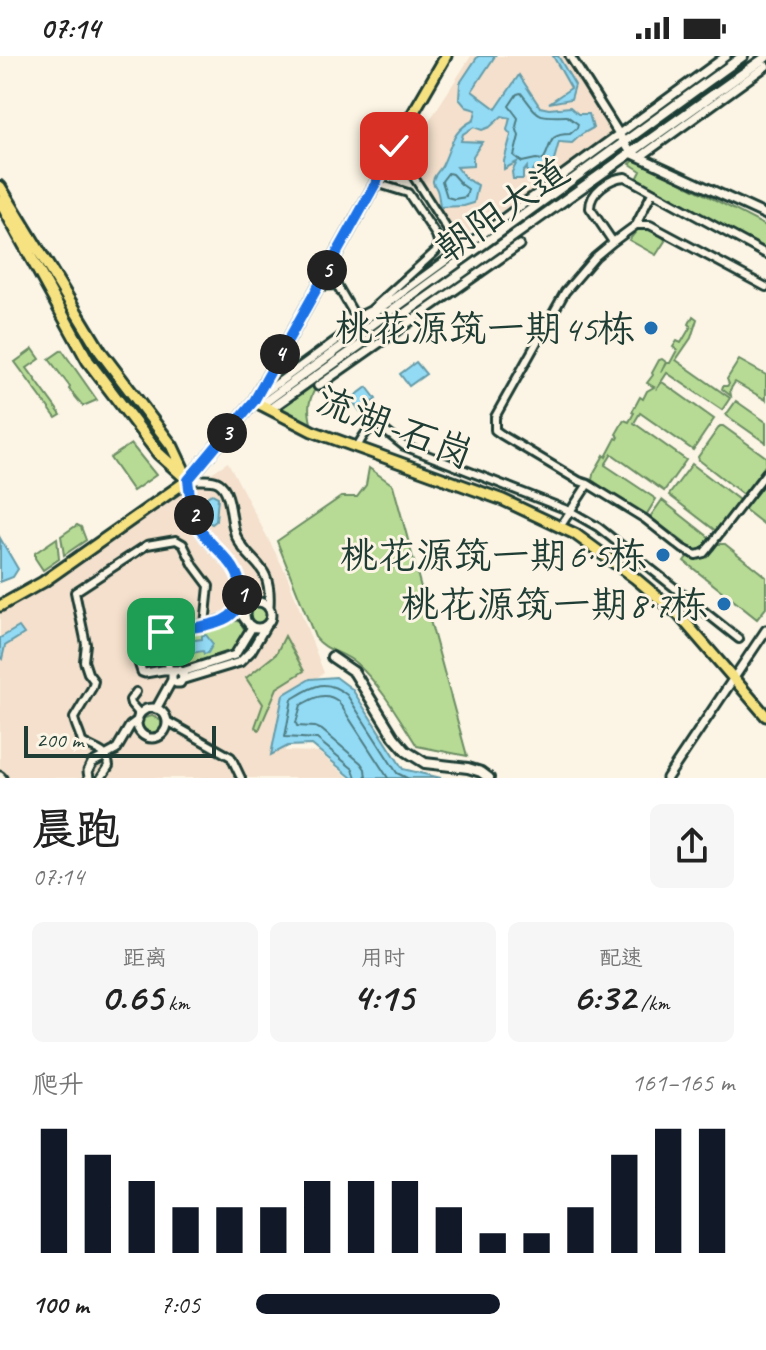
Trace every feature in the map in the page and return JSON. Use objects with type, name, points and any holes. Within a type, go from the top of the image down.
[{"type":"highway","points":[[0,187],[100,351],[172,446],[188,480]]},
{"type":"highway","points":[[0,201],[88,361],[158,453],[188,480]]},
{"type":"main road","points":[[0,606],[43,582],[188,480],[262,405],[318,286],[446,56]]},
{"type":"main road","name":"朝阳大道","points":[[262,405],[406,290],[743,56]]},
{"type":"main road","name":"朝阳大道","points":[[262,405],[635,155],[766,57]]},
{"type":"main road","name":"流湖-石岗","points":[[262,405],[312,431],[503,500],[575,534],[679,615],[766,716]]},
{"type":"main road","points":[[332,657],[354,672],[406,751],[425,763],[468,768],[489,778]]},
{"type":"street","points":[[570,56],[635,155],[766,215]]},
{"type":"street","points":[[622,139],[726,56]]},
{"type":"street","points":[[635,155],[766,66]]},
{"type":"street","points":[[394,146],[462,254]]},
{"type":"street","points":[[613,242],[590,208],[591,197],[619,177],[625,177],[766,254]]},
{"type":"street","points":[[318,286],[337,285],[354,314],[361,315],[406,290],[436,251],[439,244],[436,235],[408,193],[376,183]]},
{"type":"street","points":[[652,193],[636,225],[595,257],[565,292],[495,417],[495,430],[645,519],[683,549],[696,555],[704,553],[766,473]]},
{"type":"street","points":[[636,225],[650,225],[766,287]]},
{"type":"street","points":[[318,386],[519,245]]},
{"type":"street","points":[[357,447],[369,429],[380,427],[404,446],[570,511],[598,527],[739,639]]},
{"type":"street","points":[[188,480],[214,485],[223,491],[235,541],[257,569],[266,587],[266,606]]},
{"type":"street","points":[[188,480],[197,524],[232,564],[242,590],[235,611],[223,620]]},
{"type":"street","points":[[188,480],[198,519],[207,535],[234,563],[246,584],[240,613],[247,622]]},
{"type":"street","points":[[560,527],[588,484]]},
{"type":"street","points":[[101,778],[109,766],[107,757],[82,742],[80,731],[74,723],[94,681],[84,661],[86,644],[75,592],[147,545],[176,540],[183,544],[209,586],[205,625]]},
{"type":"street","points":[[173,675],[235,655],[247,622],[245,612],[250,605],[257,602],[271,611],[271,620],[240,662],[173,675],[145,673],[142,672],[135,646],[141,638],[147,634],[205,625],[236,616],[247,622],[261,628],[265,627]]},
{"type":"street","points":[[667,778],[766,630]]},
{"type":"street","points":[[158,710],[173,675],[162,632]]},
{"type":"street","points":[[89,778],[92,763],[116,750],[130,726],[138,720],[147,709],[163,713],[167,726],[161,735],[152,738],[142,734],[139,730],[138,720],[138,712],[130,700],[136,692]]},
{"type":"street","points":[[167,721],[231,757],[241,778]]},
{"type":"shaded area","points":[[471,56],[564,56],[615,134],[460,239],[406,157]]},
{"type":"shaded area","points":[[228,462],[286,573],[324,673],[284,698],[285,751],[318,752],[349,778],[0,778],[0,610]]},
{"type":"green space","points":[[636,159],[766,226],[766,248],[636,181],[641,171],[630,164]]},
{"type":"green space","points":[[639,228],[653,231],[664,238],[656,255],[629,240]]},
{"type":"green space","points":[[693,316],[697,319],[691,338],[676,360],[730,398],[722,410],[667,373],[656,390],[662,382],[714,419],[693,450],[640,413],[634,423],[686,460],[664,491],[612,454],[605,465],[656,499],[645,517],[592,480],[593,474],[618,439],[616,434],[624,420],[629,422],[640,397],[643,399],[647,391],[654,387],[647,383],[659,360],[666,362],[661,373],[670,363],[677,350],[673,347],[677,341],[681,343]]},
{"type":"green space","points":[[33,349],[40,359],[27,368],[61,415],[56,418],[15,362]]},
{"type":"green space","points":[[62,350],[97,400],[83,406],[69,389],[49,359]]},
{"type":"green space","points":[[739,360],[766,375],[766,400],[735,382],[730,390],[731,396],[722,389],[729,384],[727,379]]},
{"type":"green space","points":[[311,383],[315,389],[309,406],[311,423],[308,424],[284,413],[281,406]]},
{"type":"green space","points":[[736,401],[766,422],[766,443],[726,415]]},
{"type":"green space","points":[[720,426],[766,457],[766,464],[744,495],[699,460],[698,457]]},
{"type":"green space","points":[[131,444],[156,475],[133,491],[110,458]]},
{"type":"green space","points":[[692,464],[739,500],[716,531],[669,495]]},
{"type":"green space","points":[[369,468],[393,485],[467,756],[417,746],[390,703],[366,673],[352,660],[324,646],[315,637],[277,541],[341,497],[357,497],[366,485]]},
{"type":"green space","points":[[766,478],[766,526],[743,508]]},
{"type":"green space","points":[[662,500],[710,538],[698,553],[650,517]]},
{"type":"green space","points":[[77,525],[81,527],[86,540],[64,555],[61,536]]},
{"type":"green space","points":[[57,538],[59,559],[43,570],[35,553]]},
{"type":"green space","points":[[717,544],[725,544],[766,577],[766,608],[757,619],[684,561],[687,557],[695,559],[708,553]]},
{"type":"green space","points":[[258,605],[266,608],[269,616],[266,624],[258,627],[250,624],[247,616],[250,608]]},
{"type":"green space","points":[[239,621],[246,632],[234,653],[182,667],[171,663],[170,636]]},
{"type":"green space","points":[[285,636],[304,671],[277,688],[259,730],[255,727],[263,704],[246,678],[276,654]]},
{"type":"green space","points":[[152,716],[161,721],[156,736],[140,726],[144,718]]},
{"type":"water","points":[[478,56],[495,56],[472,91],[496,109],[519,75],[540,107],[570,107],[578,114],[589,114],[593,128],[572,143],[559,142],[552,167],[543,171],[536,167],[532,171],[536,176],[532,179],[527,167],[523,179],[513,179],[512,172],[517,162],[504,169],[511,135],[507,130],[510,118],[502,116],[482,130],[474,127],[463,134],[461,141],[482,142],[473,156],[473,166],[457,167],[466,179],[478,185],[474,203],[440,207],[433,180],[456,134],[474,120],[476,110],[466,107],[459,99],[460,83]]},
{"type":"water","points":[[553,56],[558,56],[575,85],[571,99],[549,103],[571,88]]},
{"type":"water","points":[[416,362],[426,374],[409,386],[400,374]]},
{"type":"water","points":[[367,387],[376,399],[360,411],[351,399]]},
{"type":"water","points":[[212,494],[218,497],[216,521],[212,524],[204,512],[206,500]]},
{"type":"water","points":[[0,538],[18,569],[13,577],[0,582]]},
{"type":"water","points":[[19,627],[24,634],[5,646],[2,659],[0,638]]},
{"type":"water","points":[[202,635],[206,635],[213,644],[208,653],[204,654],[203,651],[172,656],[170,643],[202,639]]},
{"type":"water","points":[[336,677],[352,689],[403,769],[441,778],[352,778],[312,745],[288,746],[271,755],[283,695],[310,679]]},
{"type":"place","name":"桃花源筑一期45栋","points":[[651,328]]},
{"type":"place","name":"桃花源筑一期6·5栋","points":[[663,555]]},
{"type":"place","name":"桃花源筑一期8·7栋","points":[[724,604]]},
{"type":"route","points":[[161,632],[223,620],[235,611],[242,598],[232,564],[203,534],[195,519],[188,480],[254,401],[394,146]]}]
